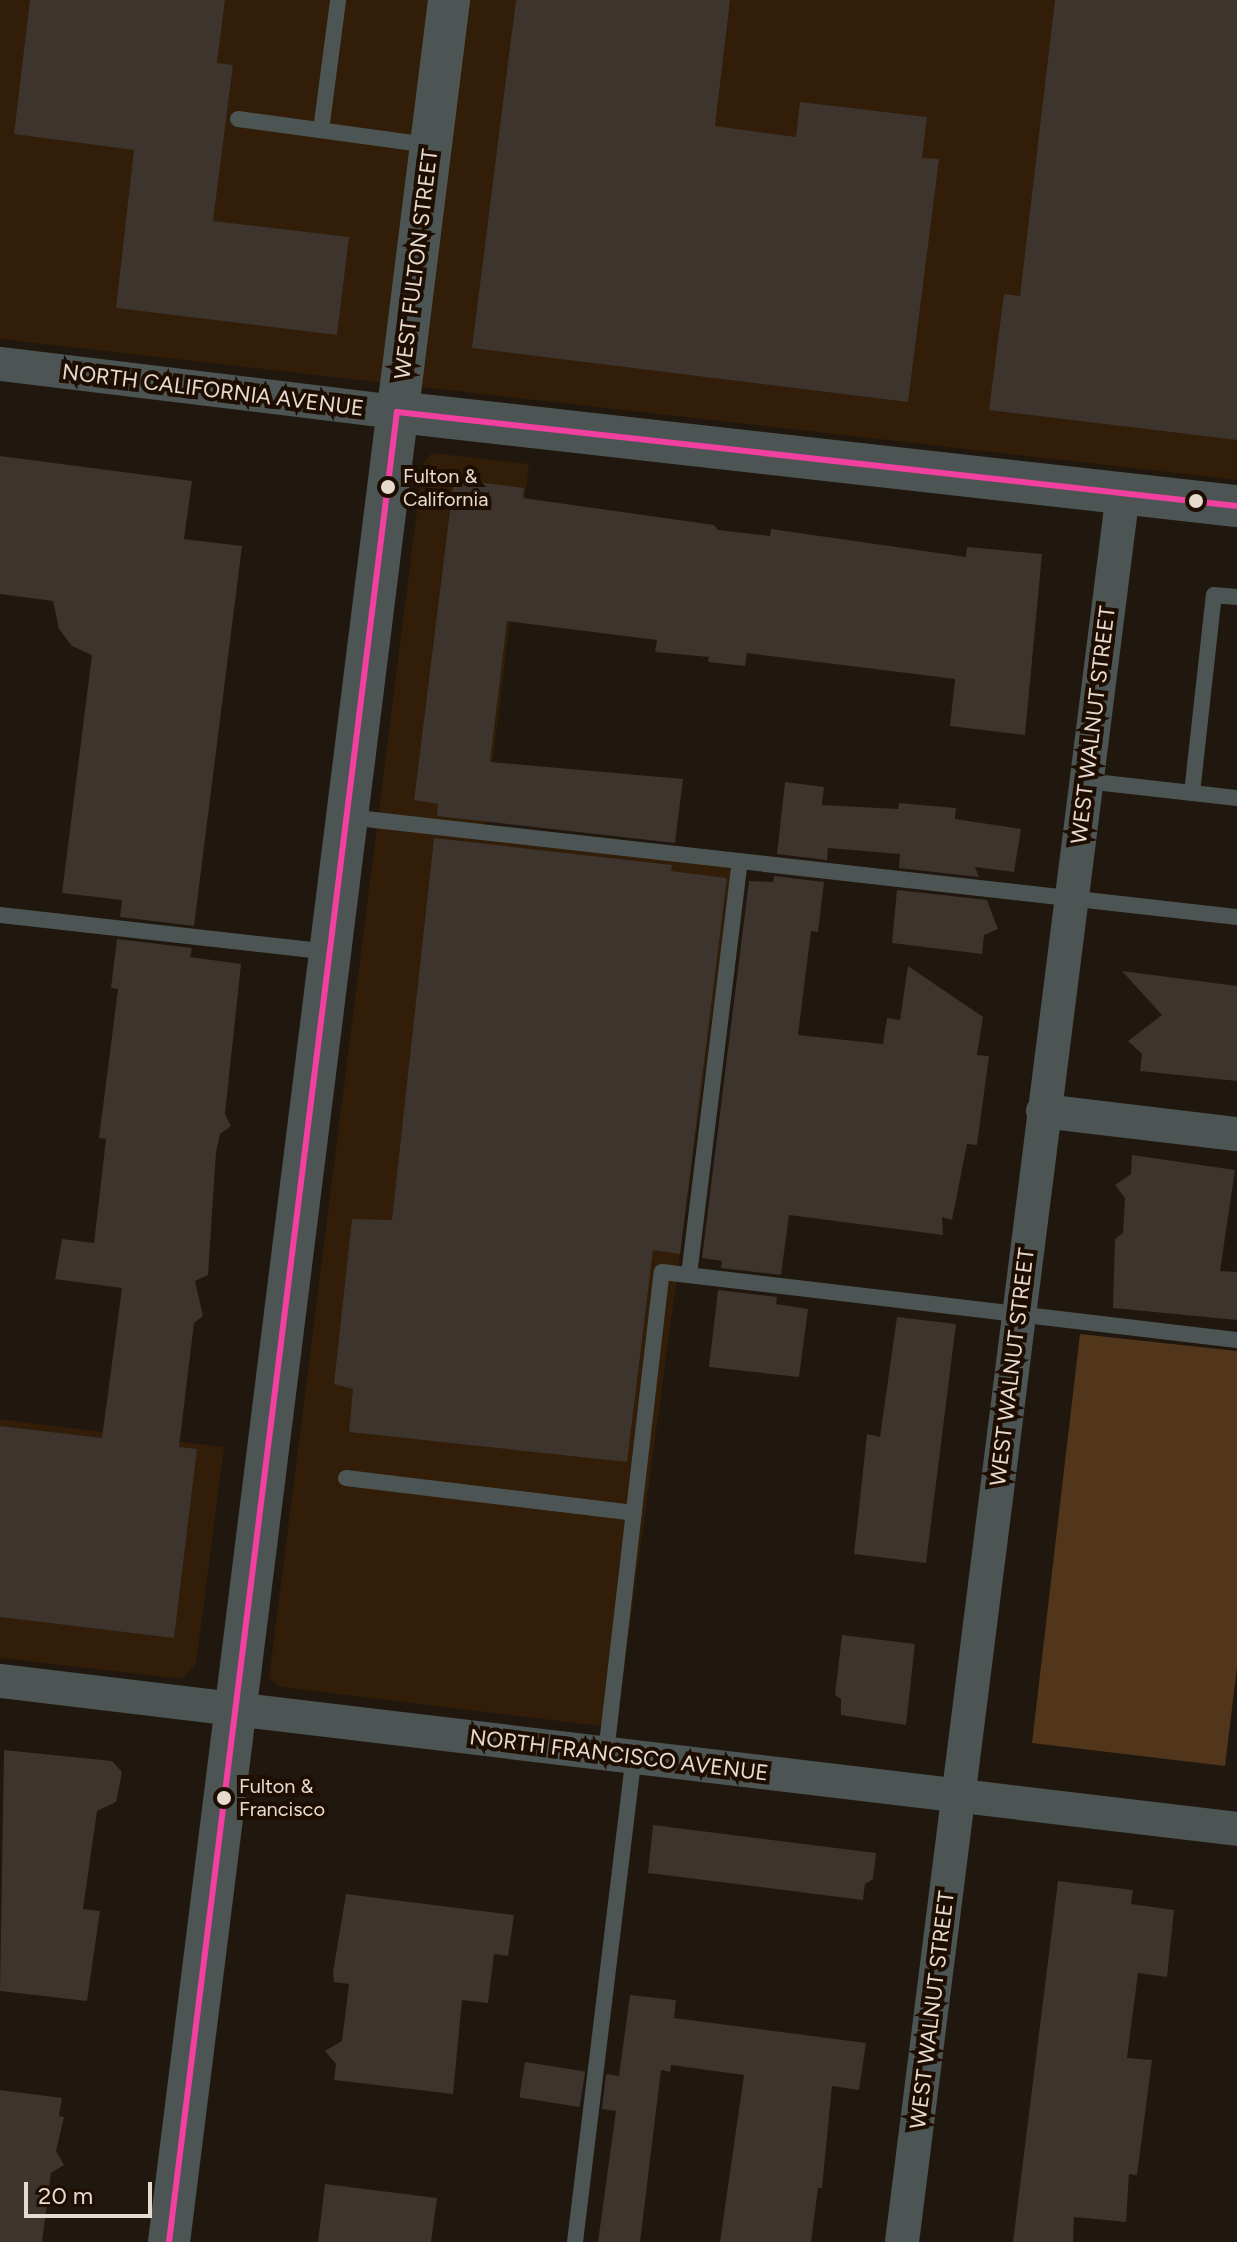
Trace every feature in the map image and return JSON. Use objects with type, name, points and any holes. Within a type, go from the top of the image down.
[{"type":"street","name":"WEST FULTON STREET","points":[[169,2242],[449,0]]},
{"type":"street","name":"NORTH CALIFORNIA AVENUE","points":[[0,364],[397,412],[1237,506]]},
{"type":"street","name":"WEST WALNUT STREET","points":[[902,2242],[1123,493]]},
{"type":"street","points":[[1043,1111],[1237,1134]]},
{"type":"street","name":"NORTH FRANCISCO AVENUE","points":[[0,1681],[1237,1829]]},
{"type":"lane","points":[[321,130],[338,0]]},
{"type":"lane","points":[[238,119],[431,145]]},
{"type":"lane","points":[[1192,793],[1214,595],[1237,597]]},
{"type":"lane","points":[[1086,781],[1237,798]]},
{"type":"lane","points":[[346,817],[1237,917]]},
{"type":"lane","points":[[689,1275],[740,861]]},
{"type":"lane","points":[[0,915],[329,952]]},
{"type":"lane","points":[[575,2242],[620,1755],[634,1513],[662,1272],[1237,1340]]},
{"type":"lane","points":[[346,1478],[634,1513]]},
{"type":"shaded area","points":[[0,0],[1237,0],[1237,480],[0,339]]},
{"type":"shaded area","points":[[432,453],[529,464],[485,827],[734,855],[616,1728],[280,1687],[269,1678],[423,463]]},
{"type":"shaded area","points":[[1080,1334],[1237,1351],[1237,1667],[1225,1766],[1032,1743]]},
{"type":"shaded area","points":[[0,1419],[224,1447],[196,1664],[181,1679],[0,1658]]},
{"type":"building","points":[[30,0],[225,0],[217,63],[233,65],[213,221],[349,237],[337,335],[116,308],[134,150],[14,134]]},
{"type":"building","points":[[516,0],[730,0],[715,126],[796,137],[800,102],[927,117],[922,158],[939,159],[908,402],[472,348]]},
{"type":"building","points":[[1055,0],[1237,0],[1237,440],[989,410],[1004,294],[1020,296]]},
{"type":"building","points":[[0,456],[192,481],[184,539],[242,546],[194,926],[120,917],[122,900],[62,893],[92,655],[72,646],[59,629],[53,601],[0,594]]},
{"type":"building","points":[[454,479],[524,488],[523,498],[714,525],[718,530],[770,536],[771,529],[966,557],[967,547],[1042,554],[1025,735],[950,726],[955,679],[747,653],[745,666],[708,662],[709,657],[655,652],[657,640],[507,621],[490,762],[683,779],[675,843],[437,816],[438,804],[414,800]]},
{"type":"building","points":[[785,782],[824,787],[822,805],[898,809],[899,803],[956,808],[955,819],[1021,829],[1014,872],[975,867],[979,877],[899,868],[900,854],[828,848],[827,860],[777,854]]},
{"type":"building","points":[[434,838],[672,865],[671,871],[727,878],[680,1254],[653,1250],[627,1462],[349,1432],[353,1389],[334,1384],[352,1219],[392,1220]]},
{"type":"building","points":[[774,876],[824,882],[818,932],[811,931],[798,1035],[883,1044],[887,1018],[900,1020],[908,966],[983,1017],[977,1055],[989,1056],[977,1145],[967,1144],[952,1220],[942,1217],[943,1235],[789,1215],[781,1275],[721,1268],[722,1261],[702,1258],[749,881],[773,882]]},
{"type":"building","points":[[897,890],[987,900],[998,929],[984,935],[982,954],[892,943]]},
{"type":"building","points":[[117,939],[192,948],[190,957],[241,964],[225,1114],[231,1126],[220,1134],[216,1152],[208,1275],[195,1281],[203,1316],[194,1323],[179,1447],[197,1449],[174,1638],[0,1617],[0,1426],[102,1438],[122,1288],[55,1279],[62,1239],[94,1243],[106,1139],[99,1138],[118,989],[111,988]]},
{"type":"building","points":[[1122,971],[1237,986],[1237,1081],[1140,1071],[1142,1054],[1128,1041],[1162,1015]]},
{"type":"building","points":[[1132,1155],[1235,1170],[1220,1271],[1237,1272],[1237,1320],[1113,1308],[1115,1239],[1123,1233],[1125,1198],[1115,1185],[1131,1174]]},
{"type":"building","points":[[718,1290],[777,1297],[776,1304],[808,1309],[799,1377],[709,1367]]},
{"type":"building","points":[[897,1317],[956,1324],[926,1563],[854,1554],[867,1434],[880,1437]]},
{"type":"building","points":[[842,1635],[915,1644],[906,1725],[841,1715],[841,1699],[835,1695]]},
{"type":"building","points":[[4,1750],[112,1761],[122,1772],[116,1802],[97,1811],[83,1909],[100,1911],[87,2001],[0,1991]]},
{"type":"building","points":[[653,1825],[876,1853],[873,1879],[865,1884],[863,1900],[648,1873]]},
{"type":"building","points":[[1058,1881],[1133,1890],[1131,1904],[1174,1910],[1167,1977],[1138,1973],[1127,2058],[1152,2060],[1137,2175],[1129,2174],[1126,2222],[1074,2217],[1073,2242],[1013,2242]]},
{"type":"building","points":[[346,1894],[514,1915],[508,1956],[494,1954],[488,2003],[462,2000],[453,2094],[334,2080],[336,2064],[325,2051],[342,2041],[349,1984],[334,1982],[333,1972]]},
{"type":"building","points":[[630,1995],[676,2000],[674,2018],[866,2043],[859,2090],[832,2086],[822,2188],[818,2188],[811,2242],[720,2242],[744,2075],[671,2065],[670,2072],[661,2070],[640,2242],[598,2242],[616,2111],[602,2109],[606,2074],[619,2076]]},
{"type":"building","points":[[525,2062],[585,2072],[580,2107],[519,2098]]},
{"type":"building","points":[[0,2090],[62,2098],[59,2116],[64,2117],[56,2151],[64,2165],[51,2173],[42,2242],[0,2242]]},
{"type":"building","points":[[325,2184],[437,2198],[431,2242],[318,2242]]},
{"type":"transit line","points":[[397,412],[1237,506]]},
{"type":"transit line","points":[[169,2242],[397,412]]},
{"type":"place","name":"Fulton & California","points":[[388,487]]},
{"type":"place","name":"Fulton & Francisco","points":[[224,1798]]}]
